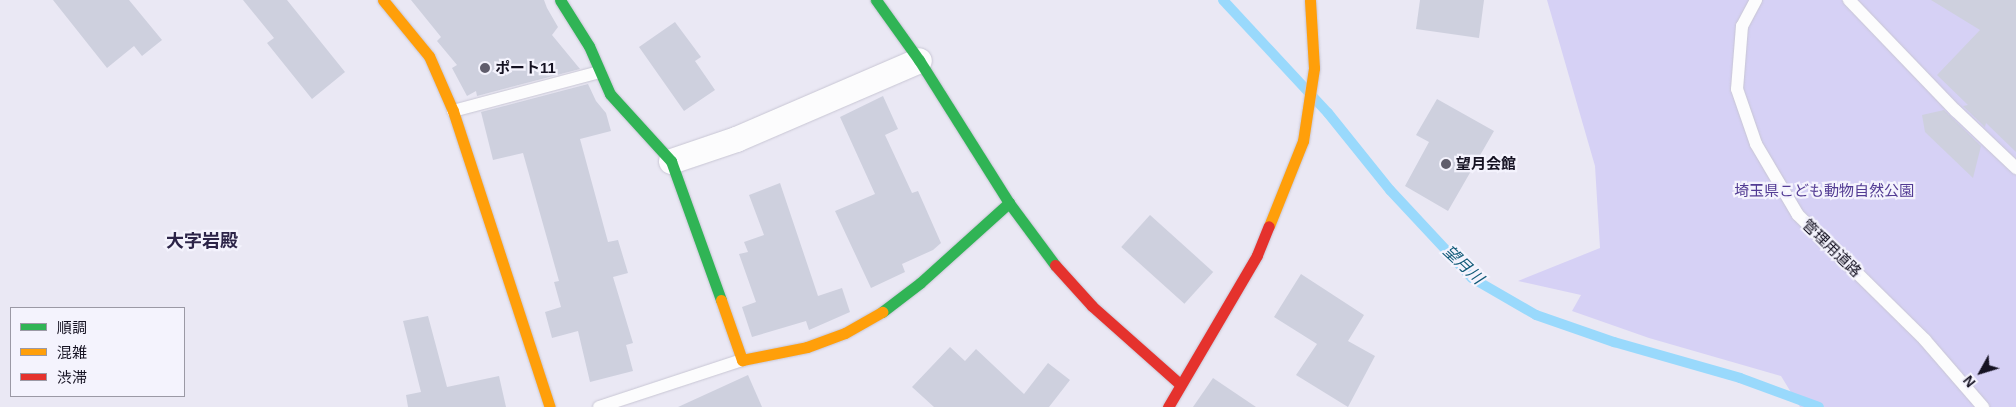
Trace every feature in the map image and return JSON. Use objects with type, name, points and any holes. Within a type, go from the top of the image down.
[{"type":"street","points":[[383,0],[429,56],[453,111],[550,407]]},
{"type":"street","points":[[560,0],[576,22],[610,94],[671,160],[742,360],[807,347],[845,333],[886,309],[928,277],[1009,203]]},
{"type":"street","points":[[876,0],[919,60],[1009,203],[1045,253],[1092,306],[1180,384]]},
{"type":"street","points":[[1168,407],[1257,255],[1303,140],[1314,68],[1310,0]]},
{"type":"street","points":[[671,160],[736,139],[919,60]]},
{"type":"lane","name":"管理用道路","points":[[1756,0],[1742,26],[1737,89],[1756,144],[1798,215],[1926,340],[1983,407]]},
{"type":"lane","points":[[1849,0],[1956,111],[2016,168]]},
{"type":"lane","points":[[453,111],[600,72]]},
{"type":"lane","points":[[599,407],[742,360]]},
{"type":"green space","name":"埼玉県こども動物自然公園","points":[[1547,0],[2016,0],[2016,407],[1800,407],[1781,376],[1649,338],[1572,311],[1581,295],[1518,281],[1600,248],[1595,166]]},
{"type":"building","points":[[53,0],[129,0],[162,40],[142,56],[134,46],[107,68]]},
{"type":"building","points":[[243,0],[287,0],[345,72],[312,99],[267,43],[274,38]]},
{"type":"building","points":[[411,0],[544,0],[558,27],[552,35],[580,69],[477,96],[476,91],[467,96],[452,68],[457,65],[437,41],[441,37]]},
{"type":"building","points":[[1420,0],[1484,0],[1479,38],[1416,29]]},
{"type":"building","points":[[1931,0],[2016,0],[2016,152],[1986,123],[1985,127],[1963,106],[1968,105],[1937,75],[1980,30]]},
{"type":"building","points":[[675,22],[701,57],[695,61],[715,90],[684,111],[639,47]]},
{"type":"building","points":[[588,84],[596,101],[606,113],[611,131],[580,139],[608,242],[618,240],[628,273],[613,277],[633,343],[626,345],[633,371],[590,382],[578,331],[552,338],[545,312],[561,307],[554,282],[559,281],[523,153],[493,160],[481,112]]},
{"type":"building","points":[[883,96],[898,129],[885,135],[912,193],[918,191],[941,243],[933,250],[902,264],[905,272],[871,288],[835,211],[875,194],[840,117]]},
{"type":"building","name":"望月会館","points":[[1437,99],[1494,131],[1448,211],[1405,186],[1429,142],[1416,135]]},
{"type":"building","points":[[1944,110],[1981,146],[1973,178],[1925,132],[1922,115]]},
{"type":"building","points":[[780,183],[818,296],[842,288],[850,312],[809,330],[806,321],[752,337],[742,307],[756,302],[739,254],[748,252],[744,242],[764,235],[749,195]]},
{"type":"building","points":[[1150,215],[1213,272],[1184,304],[1121,247]]},
{"type":"building","points":[[1301,274],[1364,315],[1348,341],[1375,356],[1348,407],[1296,375],[1317,344],[1274,317]]},
{"type":"building","points":[[428,316],[447,387],[499,376],[506,407],[408,407],[406,395],[421,392],[403,321]]},
{"type":"building","points":[[950,347],[965,361],[976,349],[1024,394],[1048,363],[1070,380],[1049,407],[934,407],[912,387]]},
{"type":"building","points":[[748,375],[762,407],[678,407]]},
{"type":"building","points":[[1213,378],[1256,407],[1193,407]]},
{"type":"waterway","name":"望月川","points":[[1223,0],[1328,113],[1390,190],[1472,278],[1536,315],[1614,342],[1740,378],[1819,407]]},
{"type":"traffic: fast","points":[[560,0],[589,46],[610,94],[671,161],[721,300]]},
{"type":"traffic: fast","points":[[876,0],[919,60],[1009,203],[1055,265]]},
{"type":"traffic: fast","points":[[882,312],[920,283],[1009,203]]},
{"type":"traffic: slow","points":[[383,0],[429,56],[453,111],[550,407]]},
{"type":"traffic: slow","points":[[1269,226],[1303,141],[1314,68],[1310,0]]},
{"type":"traffic: slow","points":[[721,300],[742,360],[807,347],[845,333],[882,312]]},
{"type":"traffic: jam","points":[[1168,407],[1257,255],[1269,226]]},
{"type":"traffic: jam","points":[[1055,265],[1092,306],[1180,384]]},
{"type":"place","name":"ポート11","points":[[485,68]]},
{"type":"place","name":"望月会館","points":[[1446,164]]},
{"type":"district","name":"大字岩殿","points":[[202,241]]}]
